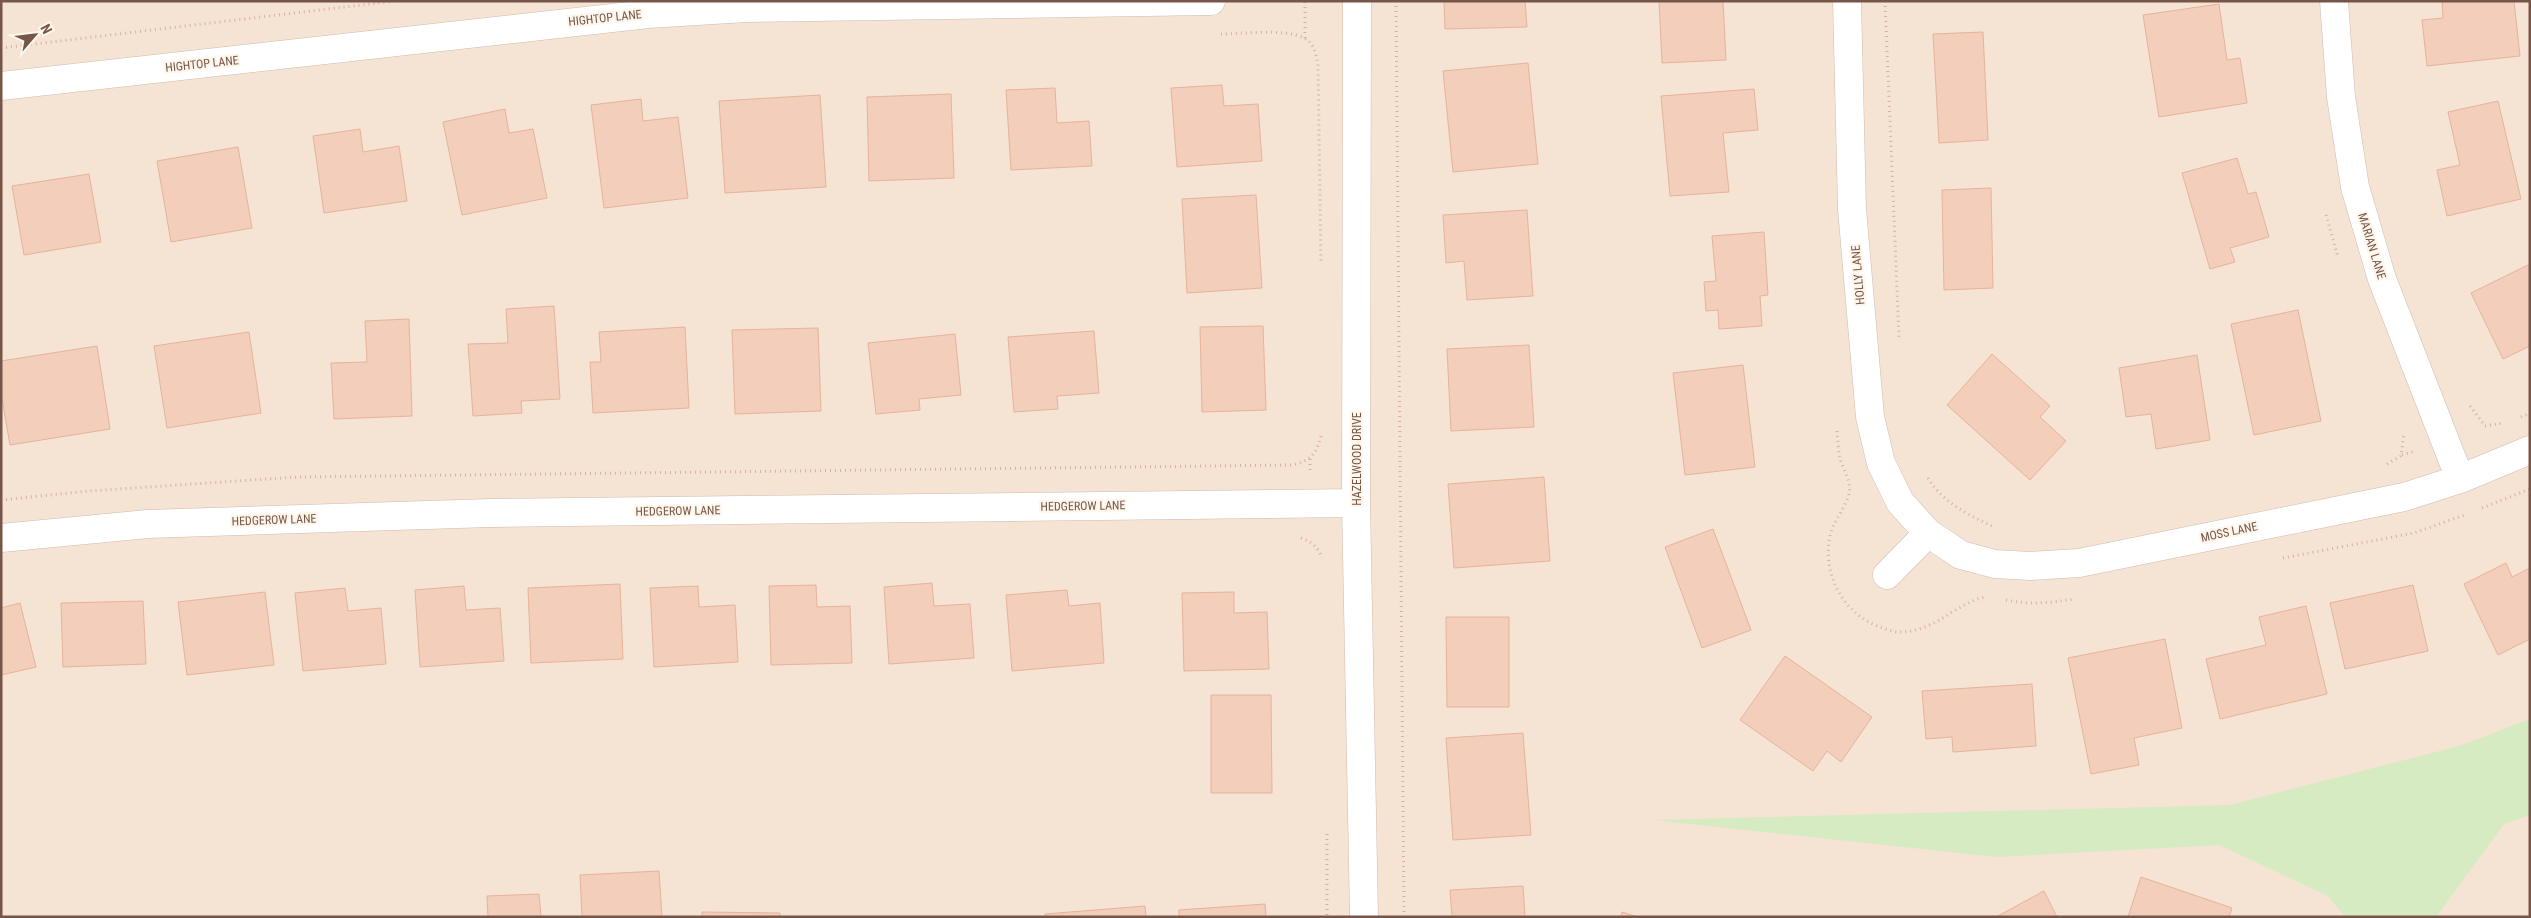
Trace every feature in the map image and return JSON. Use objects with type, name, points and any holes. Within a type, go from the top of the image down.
[{"type":"street","name":"HIGHTOP LANE","points":[[1,86],[648,14],[746,8],[1211,1]]},
{"type":"street","name":"HAZELWOOD DRIVE","points":[[1357,1],[1356,503],[1364,917]]},
{"type":"street","name":"HOLLY LANE","points":[[1847,1],[1852,209],[1870,417],[1881,463],[1900,502],[1928,534]]},
{"type":"street","name":"MARIAN LANE","points":[[2334,1],[2341,96],[2355,187],[2382,279],[2460,478]]},
{"type":"street","name":"MOSS LANE","points":[[1928,534],[1961,555],[1995,564],[2030,566],[2079,563],[2404,497],[2460,478],[2530,450]]},
{"type":"street","name":"HEDGEROW LANE","points":[[1,538],[148,524],[480,513],[1356,503]]},
{"type":"street","points":[[1887,576],[1928,534]]},
{"type":"path","points":[[1,48],[395,1]]},
{"type":"path","points":[[1305,1],[1305,38]]},
{"type":"path","points":[[1396,1],[1404,917]]},
{"type":"path","points":[[1885,1],[1899,342]]},
{"type":"path","points":[[1214,34],[1290,33],[1305,38],[1315,50],[1318,64],[1321,271]]},
{"type":"path","points":[[2324,205],[2330,232],[2339,258]]},
{"type":"path","points":[[2468,402],[2485,426],[2507,421]]},
{"type":"path","points":[[2517,418],[2530,413]]},
{"type":"path","points":[[1836,422],[1840,457],[1849,480],[1849,494],[1830,534],[1828,555],[1830,575],[1840,596],[1854,611],[1873,624],[1897,632],[1920,629],[1941,621],[1970,600],[1987,596],[1994,598]]},
{"type":"path","points":[[1,500],[89,491],[297,477],[1291,466],[1310,459],[1318,449],[1323,428]]},
{"type":"path","points":[[2383,465],[2401,456],[2405,438],[2404,431]]},
{"type":"path","points":[[1924,472],[1933,486],[1961,511],[2002,531]]},
{"type":"path","points":[[2480,509],[2530,489]]},
{"type":"path","points":[[2280,558],[2414,532],[2472,512]]},
{"type":"path","points":[[1299,538],[1311,542],[1320,550],[1324,566]]},
{"type":"path","points":[[2000,599],[2025,604],[2050,603],[2079,598]]},
{"type":"shaded area","points":[[1,1],[2530,1],[2530,917],[1,917]]},
{"type":"green space","points":[[2530,719],[2530,815],[2504,824],[2436,917],[2345,917],[2328,896],[2219,845],[1997,857],[1653,820],[2230,805],[2459,746]]},
{"type":"building","points":[[1444,1],[1525,1],[1527,27],[1445,29]]},
{"type":"building","points":[[1659,1],[1723,1],[1726,60],[1662,63]]},
{"type":"building","points":[[2442,1],[2514,1],[2520,56],[2427,66],[2422,20],[2443,18]]},
{"type":"building","points":[[2219,4],[2227,60],[2240,58],[2247,103],[2159,117],[2143,15]]},
{"type":"building","points":[[1983,32],[1988,140],[1939,143],[1933,34]]},
{"type":"building","points":[[1528,63],[1538,164],[1453,172],[1443,71]]},
{"type":"building","points":[[1222,85],[1224,106],[1258,104],[1262,161],[1177,167],[1171,88]]},
{"type":"building","points":[[1055,88],[1057,123],[1089,121],[1092,166],[1011,170],[1006,90]]},
{"type":"building","points":[[1754,89],[1758,130],[1723,133],[1729,192],[1670,196],[1661,96]]},
{"type":"building","points":[[951,94],[954,178],[869,181],[867,97]]},
{"type":"building","points":[[820,95],[826,187],[725,193],[719,101]]},
{"type":"building","points":[[641,99],[643,121],[678,117],[688,198],[604,208],[591,105]]},
{"type":"building","points":[[2498,101],[2521,199],[2447,216],[2437,170],[2460,165],[2448,112]]},
{"type":"building","points":[[505,109],[509,133],[533,129],[547,198],[462,215],[443,122]]},
{"type":"building","points":[[360,129],[363,152],[399,146],[407,201],[324,213],[313,136]]},
{"type":"building","points":[[238,147],[252,228],[171,242],[157,161]]},
{"type":"building","points":[[2237,158],[2248,194],[2256,192],[2269,237],[2230,248],[2235,262],[2210,269],[2182,173]]},
{"type":"building","points":[[89,174],[101,242],[24,255],[12,186]]},
{"type":"building","points":[[1991,188],[1993,288],[1944,290],[1942,190]]},
{"type":"building","points":[[1256,195],[1262,288],[1187,293],[1182,199]]},
{"type":"building","points":[[1527,210],[1533,296],[1467,300],[1464,261],[1446,263],[1443,215]]},
{"type":"building","points":[[1764,232],[1768,295],[1760,296],[1762,326],[1719,329],[1718,310],[1706,311],[1704,282],[1716,281],[1712,236]]},
{"type":"building","points":[[2530,264],[2530,346],[2503,359],[2471,293]]},
{"type":"building","points":[[554,306],[560,399],[521,401],[522,413],[473,416],[468,344],[508,343],[506,309]]},
{"type":"building","points":[[2298,310],[2321,421],[2254,435],[2231,324]]},
{"type":"building","points":[[409,319],[412,416],[334,419],[331,363],[367,362],[365,321]]},
{"type":"building","points":[[1263,326],[1266,410],[1202,412],[1200,327]]},
{"type":"building","points":[[685,327],[689,408],[593,413],[590,362],[601,362],[599,332]]},
{"type":"building","points":[[818,328],[821,411],[735,414],[732,330]]},
{"type":"building","points":[[1094,331],[1099,393],[1057,396],[1058,409],[1014,412],[1008,337]]},
{"type":"building","points":[[249,332],[261,413],[167,428],[154,346]]},
{"type":"building","points":[[955,334],[961,395],[919,399],[920,410],[876,414],[868,343]]},
{"type":"building","points":[[1529,345],[1534,427],[1451,431],[1447,349]]},
{"type":"building","points":[[97,346],[110,429],[10,445],[1,393],[1,361]]},
{"type":"building","points":[[1992,354],[2050,406],[2040,417],[2066,441],[2030,480],[1947,405]]},
{"type":"building","points":[[2197,355],[2210,440],[2156,449],[2151,414],[2126,417],[2119,368]]},
{"type":"building","points":[[1743,365],[1755,467],[1685,475],[1673,373]]},
{"type":"building","points":[[1544,477],[1550,561],[1454,568],[1448,484]]},
{"type":"building","points":[[1713,529],[1751,630],[1702,648],[1665,547]]},
{"type":"building","points":[[2506,563],[2512,577],[2530,568],[2530,639],[2498,655],[2464,584]]},
{"type":"building","points":[[932,583],[934,606],[970,604],[974,658],[889,664],[884,587]]},
{"type":"building","points":[[620,584],[623,659],[531,663],[528,588]]},
{"type":"building","points":[[816,585],[817,607],[850,606],[852,663],[771,665],[769,586]]},
{"type":"building","points":[[2413,585],[2428,651],[2345,669],[2330,603]]},
{"type":"building","points":[[464,586],[466,610],[500,608],[504,661],[420,667],[415,590]]},
{"type":"building","points":[[698,586],[699,607],[735,605],[738,662],[654,667],[650,588]]},
{"type":"building","points":[[345,588],[348,611],[381,608],[386,664],[303,671],[295,593]]},
{"type":"building","points":[[1067,590],[1069,606],[1100,603],[1104,663],[1012,671],[1006,595]]},
{"type":"building","points":[[265,592],[274,665],[187,675],[178,602]]},
{"type":"building","points":[[1234,592],[1234,613],[1267,612],[1269,669],[1184,671],[1182,593]]},
{"type":"building","points":[[143,601],[146,664],[63,667],[61,603]]},
{"type":"building","points":[[20,603],[36,667],[1,675],[1,608]]},
{"type":"building","points":[[2306,606],[2327,694],[2220,719],[2206,659],[2266,645],[2259,617]]},
{"type":"building","points":[[1446,617],[1509,617],[1509,707],[1447,707]]},
{"type":"building","points":[[2165,639],[2182,728],[2134,738],[2139,765],[2091,774],[2068,658]]},
{"type":"building","points":[[1785,656],[1872,717],[1841,762],[1827,751],[1813,771],[1740,720]]},
{"type":"building","points":[[2032,684],[2036,746],[1953,752],[1952,737],[1926,739],[1922,691]]},
{"type":"building","points":[[1211,695],[1271,695],[1272,793],[1211,793]]},
{"type":"building","points":[[1523,733],[1531,835],[1453,840],[1446,738]]},
{"type":"building","points":[[659,871],[662,917],[582,917],[580,875]]},
{"type":"building","points":[[2141,877],[2232,908],[2229,917],[2128,917]]},
{"type":"building","points":[[1523,886],[1525,917],[1452,917],[1450,890]]},
{"type":"building","points":[[2044,891],[2057,917],[1996,917]]},
{"type":"building","points":[[539,894],[541,917],[488,917],[487,896]]},
{"type":"building","points":[[1265,904],[1266,917],[1179,917],[1179,910]]},
{"type":"building","points":[[1145,906],[1146,917],[1045,917],[1045,914]]},
{"type":"building","points":[[702,912],[780,913],[780,917],[702,917]]},
{"type":"building","points":[[1622,912],[1638,917],[1621,917]]}]
